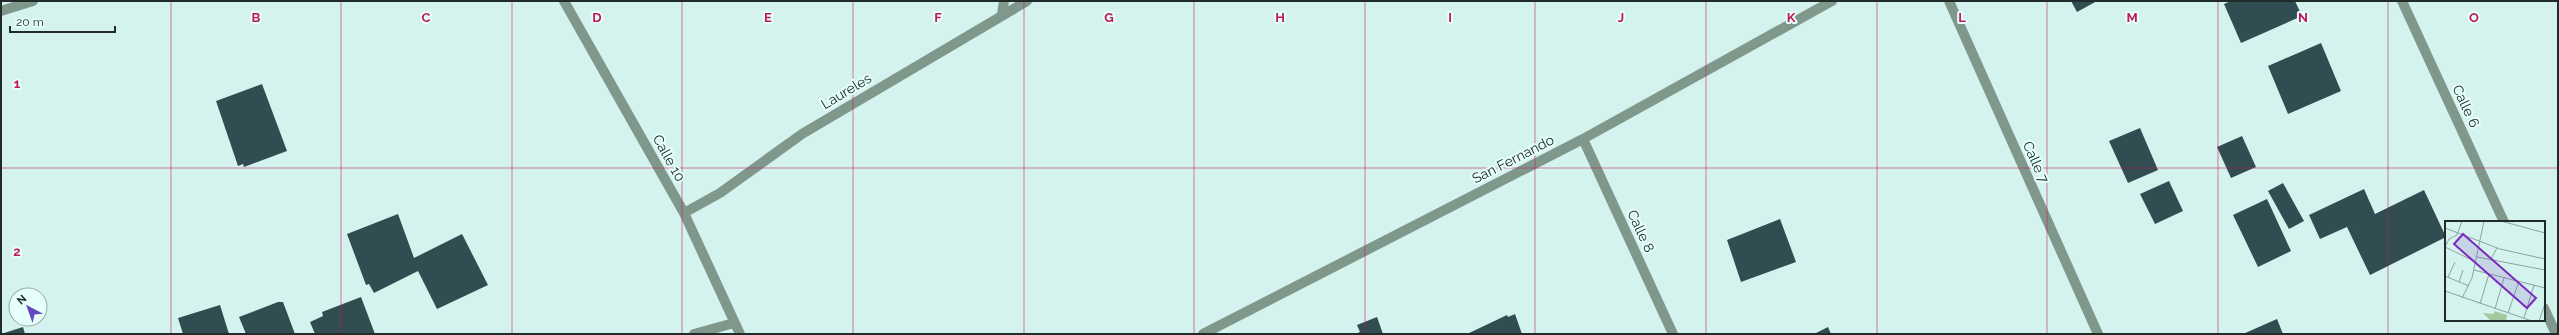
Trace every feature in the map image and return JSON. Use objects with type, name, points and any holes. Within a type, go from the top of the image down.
[{"type":"street","points":[[1,11],[33,1]]},
{"type":"street","name":"Calle 10","points":[[564,1],[684,213],[740,334]]},
{"type":"street","points":[[1002,14],[1004,1]]},
{"type":"street","name":"Laureles","points":[[684,213],[720,193],[802,134],[1002,14],[1027,1]]},
{"type":"street","name":"San Fernando","points":[[1205,334],[1583,139],[1832,1]]},
{"type":"street","name":"Calle 7","points":[[1949,1],[2098,334]]},
{"type":"street","name":"Calle 6","points":[[2402,1],[2504,221]]},
{"type":"street","name":"Calle 8","points":[[1583,139],[1673,334]]},
{"type":"street","points":[[2545,310],[2556,334]]},
{"type":"street","points":[[694,334],[734,323]]},
{"type":"building","points":[[2071,1],[2097,1],[2077,12]]},
{"type":"building","points":[[2231,1],[2295,1],[2302,16],[2241,43],[2224,4]]},
{"type":"building","points":[[2321,43],[2341,91],[2288,114],[2268,66]]},
{"type":"building","points":[[262,84],[287,151],[244,167],[243,164],[238,166],[216,101]]},
{"type":"building","points":[[2140,128],[2158,170],[2128,183],[2109,141]]},
{"type":"building","points":[[2242,136],[2256,167],[2231,178],[2217,147]]},
{"type":"building","points":[[2169,181],[2183,211],[2155,224],[2140,194]]},
{"type":"building","points":[[2283,183],[2304,221],[2289,229],[2268,191]]},
{"type":"building","points":[[2364,189],[2375,214],[2424,190],[2445,238],[2370,275],[2347,227],[2358,222],[2320,239],[2309,215]]},
{"type":"building","points":[[2267,199],[2291,251],[2258,267],[2233,215]]},
{"type":"building","points":[[398,214],[414,258],[462,234],[488,285],[437,309],[418,271],[374,293],[369,284],[366,285],[347,234]]},
{"type":"building","points":[[1780,219],[1796,262],[1741,282],[1727,240]]},
{"type":"building","points":[[361,297],[375,334],[315,334],[310,322],[323,316],[322,312]]},
{"type":"building","points":[[278,302],[283,302],[295,334],[246,334],[239,317]]},
{"type":"building","points":[[220,305],[229,334],[183,334],[178,318]]},
{"type":"building","points":[[1515,314],[1522,334],[1467,334],[1507,315],[1508,317]]},
{"type":"building","points":[[1377,317],[1383,334],[1355,334],[1360,332],[1357,325]]},
{"type":"building","points":[[2277,319],[2283,334],[2243,334]]},
{"type":"building","points":[[23,327],[25,334],[1,334]]},
{"type":"building","points":[[1828,327],[1831,334],[1814,334]]}]
